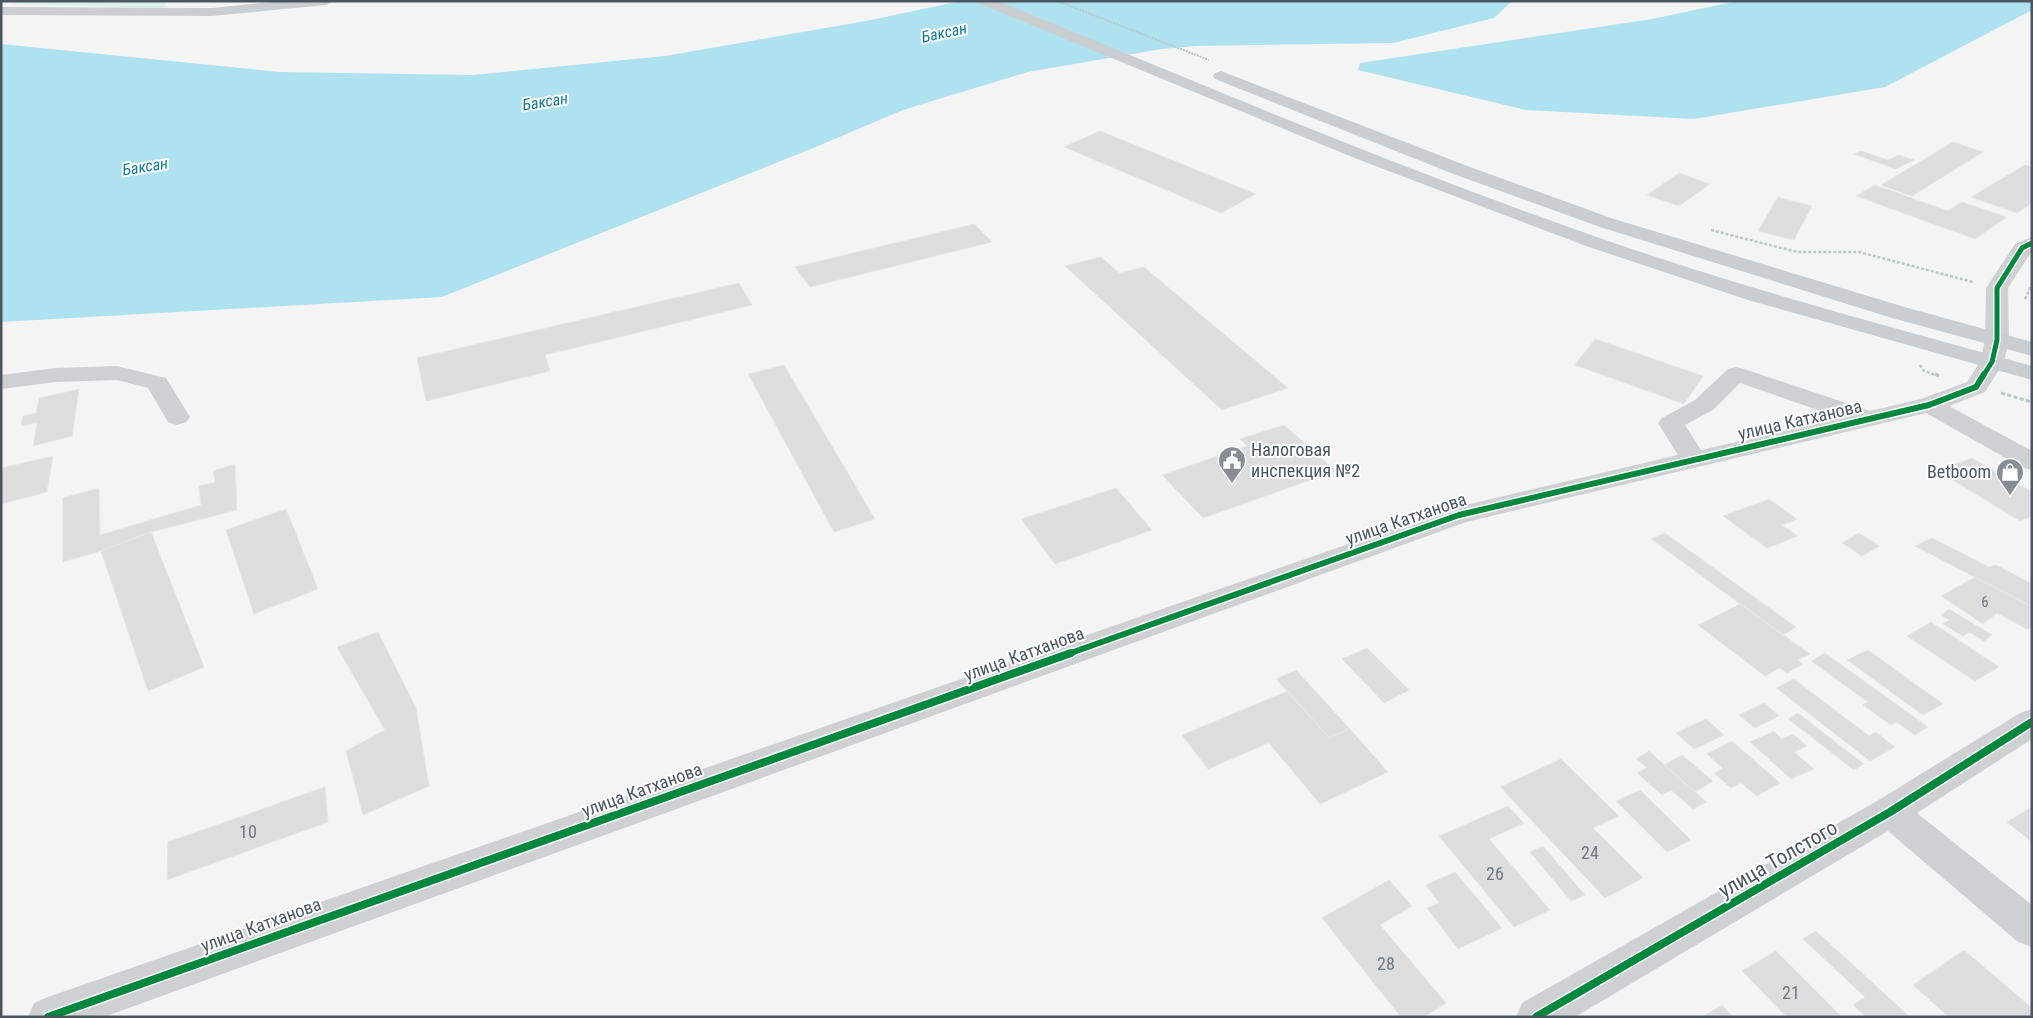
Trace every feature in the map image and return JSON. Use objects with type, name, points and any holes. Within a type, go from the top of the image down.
[{"type":"main road","points":[[176,1],[182,6],[212,12]]},
{"type":"main road","points":[[1,11],[212,12],[326,1]]},
{"type":"main road","points":[[985,1],[1439,184],[1660,265],[1852,323],[1994,351],[2032,349]]},
{"type":"main road","points":[[1205,62],[1472,174],[1607,223],[1738,264],[1994,351],[2032,373]]},
{"type":"street","points":[[1994,351],[1998,288],[2028,248]]},
{"type":"street","name":"улица Катханова","points":[[48,1017],[1459,515],[1930,405],[1976,387],[1994,351]]},
{"type":"street","points":[[1,382],[56,375],[117,373],[157,383],[177,416]]},
{"type":"street","points":[[1694,460],[1671,423],[1704,405],[1736,374],[1868,420]]},
{"type":"street","points":[[1930,405],[2032,462]]},
{"type":"street","name":"улица Толстого","points":[[1536,1017],[1890,812],[2032,722]]},
{"type":"street","points":[[1890,812],[2032,929]]},
{"type":"path","points":[[1057,1],[1205,62]]},
{"type":"path","points":[[1706,230],[1715,230],[1797,252],[1859,252],[1998,288]]},
{"type":"green space","points":[[27,1],[164,1],[166,6],[158,8],[11,4]]},
{"type":"water","name":"Баксан","points":[[961,1],[1512,1],[1494,18],[1393,43],[1196,46],[1161,49],[1028,72],[903,110],[442,297],[1,322],[1,44],[280,72],[473,75],[665,56],[866,21]]},
{"type":"water","points":[[1737,1],[2032,1],[2032,10],[1885,87],[1694,119],[1526,110],[1358,70],[1360,63],[1652,19]]},
{"type":"building","points":[[1100,131],[1256,194],[1221,213],[1064,147]]},
{"type":"building","points":[[1953,142],[1983,152],[1912,196],[1881,185]]},
{"type":"building","points":[[1861,151],[1888,160],[1899,155],[1914,160],[1896,169],[1854,154]]},
{"type":"building","points":[[2025,165],[2032,167],[2032,203],[2017,213],[1971,197]]},
{"type":"building","points":[[1679,173],[1710,184],[1679,206],[1647,195]]},
{"type":"building","points":[[1875,185],[1948,211],[1962,202],[2007,217],[1975,239],[1856,196]]},
{"type":"building","points":[[1778,197],[1812,206],[1794,240],[1758,231]]},
{"type":"building","points":[[974,224],[992,242],[810,287],[795,267]]},
{"type":"building","points":[[1101,257],[1119,273],[1144,267],[1288,388],[1222,410],[1065,266]]},
{"type":"building","points":[[739,283],[752,305],[545,355],[550,371],[426,401],[417,358]]},
{"type":"building","points":[[1595,339],[1703,376],[1684,404],[1575,365]]},
{"type":"building","points":[[784,365],[875,519],[834,532],[748,374]]},
{"type":"building","points":[[79,389],[72,436],[33,446],[37,423],[21,426],[23,416],[36,413],[39,398]]},
{"type":"building","points":[[1284,425],[1336,471],[1203,518],[1162,475],[1247,446],[1240,439]]},
{"type":"building","points":[[53,456],[47,492],[1,504],[1,468]]},
{"type":"building","points":[[1972,458],[2032,492],[2032,516],[2020,521],[1938,471]]},
{"type":"building","points":[[235,464],[237,510],[151,532],[101,551],[63,562],[63,498],[99,488],[100,535],[201,505],[199,486],[215,482],[213,471]]},
{"type":"building","points":[[1116,488],[1152,530],[1055,564],[1021,519]]},
{"type":"building","points":[[1769,499],[1797,519],[1782,525],[1798,536],[1767,548],[1723,516]]},
{"type":"building","points":[[286,509],[318,589],[254,614],[226,530]]},
{"type":"building","points":[[151,532],[204,667],[148,691],[101,551]]},
{"type":"building","points":[[1665,533],[1796,627],[1783,635],[1651,539]]},
{"type":"building","points":[[1859,533],[1880,546],[1862,556],[1842,543]]},
{"type":"building","points":[[1932,538],[1989,567],[1996,565],[2032,584],[2032,607],[1915,546]]},
{"type":"building","points":[[1975,577],[2032,607],[2032,627],[2027,629],[1997,613],[1983,624],[1941,596]]},
{"type":"building","points":[[1740,604],[1810,654],[1798,660],[1803,664],[1787,673],[1780,668],[1765,676],[1698,625]]},
{"type":"building","points":[[1949,609],[1992,635],[1984,641],[1969,632],[1963,636],[1943,624],[1949,620],[1941,615]]},
{"type":"building","points":[[1931,622],[1999,667],[1975,681],[1907,636]]},
{"type":"building","points":[[378,632],[416,708],[429,786],[363,815],[346,751],[385,730],[337,647]]},
{"type":"building","points":[[1367,648],[1409,690],[1384,703],[1342,659]]},
{"type":"building","points":[[1868,650],[1943,704],[1923,715],[1847,660]]},
{"type":"building","points":[[1825,653],[1928,727],[1915,735],[1897,722],[1891,725],[1863,705],[1868,702],[1811,661]]},
{"type":"building","points":[[1296,670],[1350,729],[1329,738],[1276,679]]},
{"type":"building","points":[[1794,679],[1869,736],[1876,732],[1895,747],[1870,761],[1776,688]]},
{"type":"building","points":[[1288,691],[1329,738],[1350,729],[1388,772],[1320,804],[1269,743],[1208,769],[1182,735]]},
{"type":"building","points":[[1764,703],[1779,716],[1755,728],[1739,715]]},
{"type":"building","points":[[1798,713],[1864,764],[1854,770],[1788,719]]},
{"type":"building","points":[[1706,719],[1724,735],[1694,749],[1676,733]]},
{"type":"building","points":[[1774,731],[1782,739],[1793,734],[1807,746],[1794,752],[1814,769],[1791,779],[1750,742]]},
{"type":"building","points":[[1732,741],[1780,783],[1757,796],[1741,783],[1731,788],[1714,773],[1723,769],[1707,754]]},
{"type":"building","points":[[1649,751],[1707,802],[1693,809],[1671,790],[1662,795],[1637,773],[1647,768],[1636,759]]},
{"type":"building","points":[[1682,755],[1713,781],[1695,792],[1664,765]]},
{"type":"building","points":[[1561,759],[1619,816],[1593,828],[1643,878],[1605,898],[1500,787]]},
{"type":"building","points":[[325,787],[328,822],[167,880],[168,842]]},
{"type":"building","points":[[1640,790],[1691,840],[1667,852],[1616,801]]},
{"type":"building","points":[[1508,806],[1524,823],[1489,839],[1550,910],[1514,927],[1439,836]]},
{"type":"building","points":[[2032,807],[2032,842],[2007,822]]},
{"type":"building","points":[[1543,846],[1585,895],[1571,901],[1530,852]]},
{"type":"building","points":[[1455,872],[1502,928],[1458,949],[1427,908],[1439,903],[1426,885]]},
{"type":"building","points":[[1389,880],[1412,906],[1380,925],[1446,1003],[1424,1017],[1401,1017],[1322,918]]},
{"type":"building","points":[[1816,931],[1910,1017],[1866,1017],[1853,1005],[1865,997],[1803,939]]},
{"type":"building","points":[[1964,950],[2032,1008],[2032,1017],[1949,1017],[1913,985]]},
{"type":"building","points":[[1776,951],[1841,1016],[1787,1017],[1742,971]]},
{"type":"building","points":[[1722,1005],[1733,1017],[1702,1017]]},
{"type":"cycle path","points":[[48,1017],[1459,515],[1929,405],[1976,387],[1992,362],[1997,340],[1997,288],[2022,248],[2032,243]]},
{"type":"cycle path","points":[[1536,1017],[1890,812],[2032,722]]},
{"type":"place","name":"Налоговая инспекция №2","points":[[1232,484]]},
{"type":"place","name":"Betboom","points":[[2010,496]]}]
